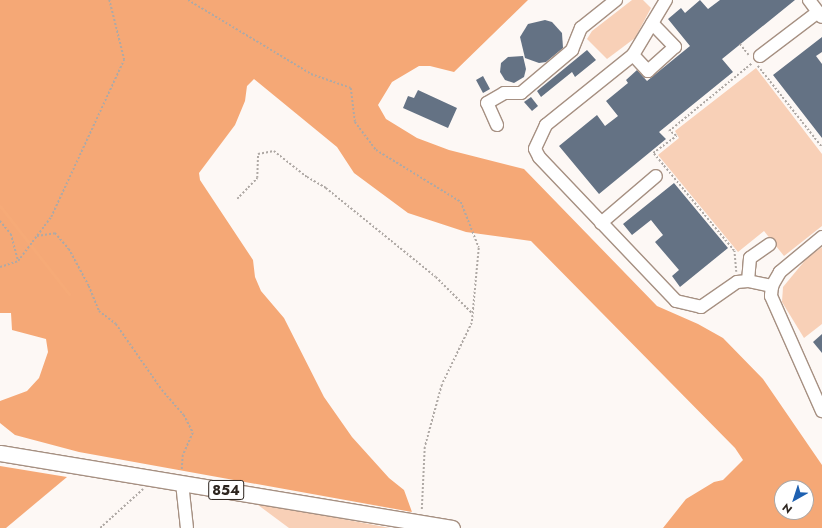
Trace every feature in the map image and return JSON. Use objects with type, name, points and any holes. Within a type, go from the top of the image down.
[{"type":"main road","name":"854","points":[[0,453],[452,528]]},
{"type":"street","points":[[757,59],[820,14],[809,0]]},
{"type":"street","points":[[497,125],[487,104],[504,93],[522,93],[572,50],[581,28],[613,1]]},
{"type":"street","points":[[661,2],[652,23],[633,55],[546,125],[535,148],[539,157],[676,301],[701,306],[742,282],[772,286]]},
{"type":"street","points":[[633,55],[648,71],[675,47],[652,23]]},
{"type":"street","points":[[601,223],[656,176]]},
{"type":"street","points":[[822,237],[788,263],[772,286],[772,296],[822,411]]},
{"type":"street","points":[[742,282],[750,258],[770,244]]},
{"type":"street","points":[[182,483],[187,528]]},
{"type":"path","points":[[0,267],[18,261],[50,217],[124,60],[109,0]]},
{"type":"path","points":[[188,0],[311,74],[351,88],[355,122],[376,150],[461,202],[479,248],[472,323],[442,385],[425,447],[422,523]]},
{"type":"path","points":[[740,44],[757,59],[822,147]]},
{"type":"path","points":[[742,282],[734,252],[653,154],[676,136],[669,131],[757,59]]},
{"type":"path","points":[[237,199],[257,178],[258,154],[274,151],[307,177],[326,188],[436,277],[473,314]]},
{"type":"path","points":[[0,221],[11,234],[18,261]]},
{"type":"path","points":[[37,236],[55,233],[64,244],[89,286],[99,311],[116,324],[162,390],[184,415],[193,433],[183,455],[182,483]]},
{"type":"path","points":[[100,528],[154,478]]},
{"type":"shaded area","points":[[0,0],[528,0],[454,72],[430,66],[419,66],[392,82],[378,105],[386,119],[417,138],[449,150],[524,169],[657,306],[698,324],[723,338],[763,379],[822,465],[822,528],[663,528],[686,499],[714,482],[723,480],[743,460],[735,448],[531,241],[466,232],[408,213],[354,173],[337,147],[254,79],[247,86],[245,101],[235,125],[199,173],[200,180],[253,260],[255,277],[261,291],[284,318],[324,397],[352,437],[389,478],[404,490],[412,512],[79,452],[15,435],[0,423],[0,401],[27,391],[39,378],[48,352],[46,339],[12,330],[11,313],[0,313]]},
{"type":"shaded area","points":[[632,0],[643,0],[651,8],[635,38],[607,59],[587,39],[592,31]]},
{"type":"shaded area","points":[[756,68],[822,154],[822,226],[784,256],[764,231],[738,252],[658,155],[679,138],[675,131]]},
{"type":"shaded area","points":[[822,247],[822,324],[804,338],[782,302],[783,287],[807,258]]},
{"type":"shaded area","points":[[0,466],[67,477],[6,528],[0,528]]},
{"type":"shaded area","points":[[254,502],[390,528],[289,528]]},
{"type":"building","points":[[700,0],[708,9],[720,0],[795,0],[722,59],[733,72],[659,132],[666,139],[599,194],[559,146],[597,115],[605,126],[618,116],[606,101],[628,83],[626,80],[637,70],[647,81],[690,46],[668,19],[681,8],[685,13]]},
{"type":"building","points":[[545,20],[552,22],[562,33],[563,48],[546,62],[539,63],[525,58],[520,37],[528,24]]},
{"type":"building","points":[[822,37],[822,52],[816,56],[822,64],[822,138],[773,75]]},
{"type":"building","points":[[587,50],[596,60],[575,77],[572,72],[541,97],[537,91]]},
{"type":"building","points":[[523,56],[526,69],[524,77],[514,83],[505,80],[500,72],[501,63],[508,57]]},
{"type":"building","points":[[483,76],[490,89],[483,93],[476,80]]},
{"type":"building","points":[[418,90],[457,108],[448,128],[403,108],[408,96],[414,98]]},
{"type":"building","points":[[531,97],[538,106],[532,111],[524,102]]},
{"type":"building","points":[[674,183],[728,248],[680,287],[672,276],[679,270],[655,242],[663,235],[651,220],[632,235],[623,224]]},
{"type":"building","points":[[822,334],[822,353],[813,342]]},
{"type":"waterway","points":[[0,206],[69,294]]}]
